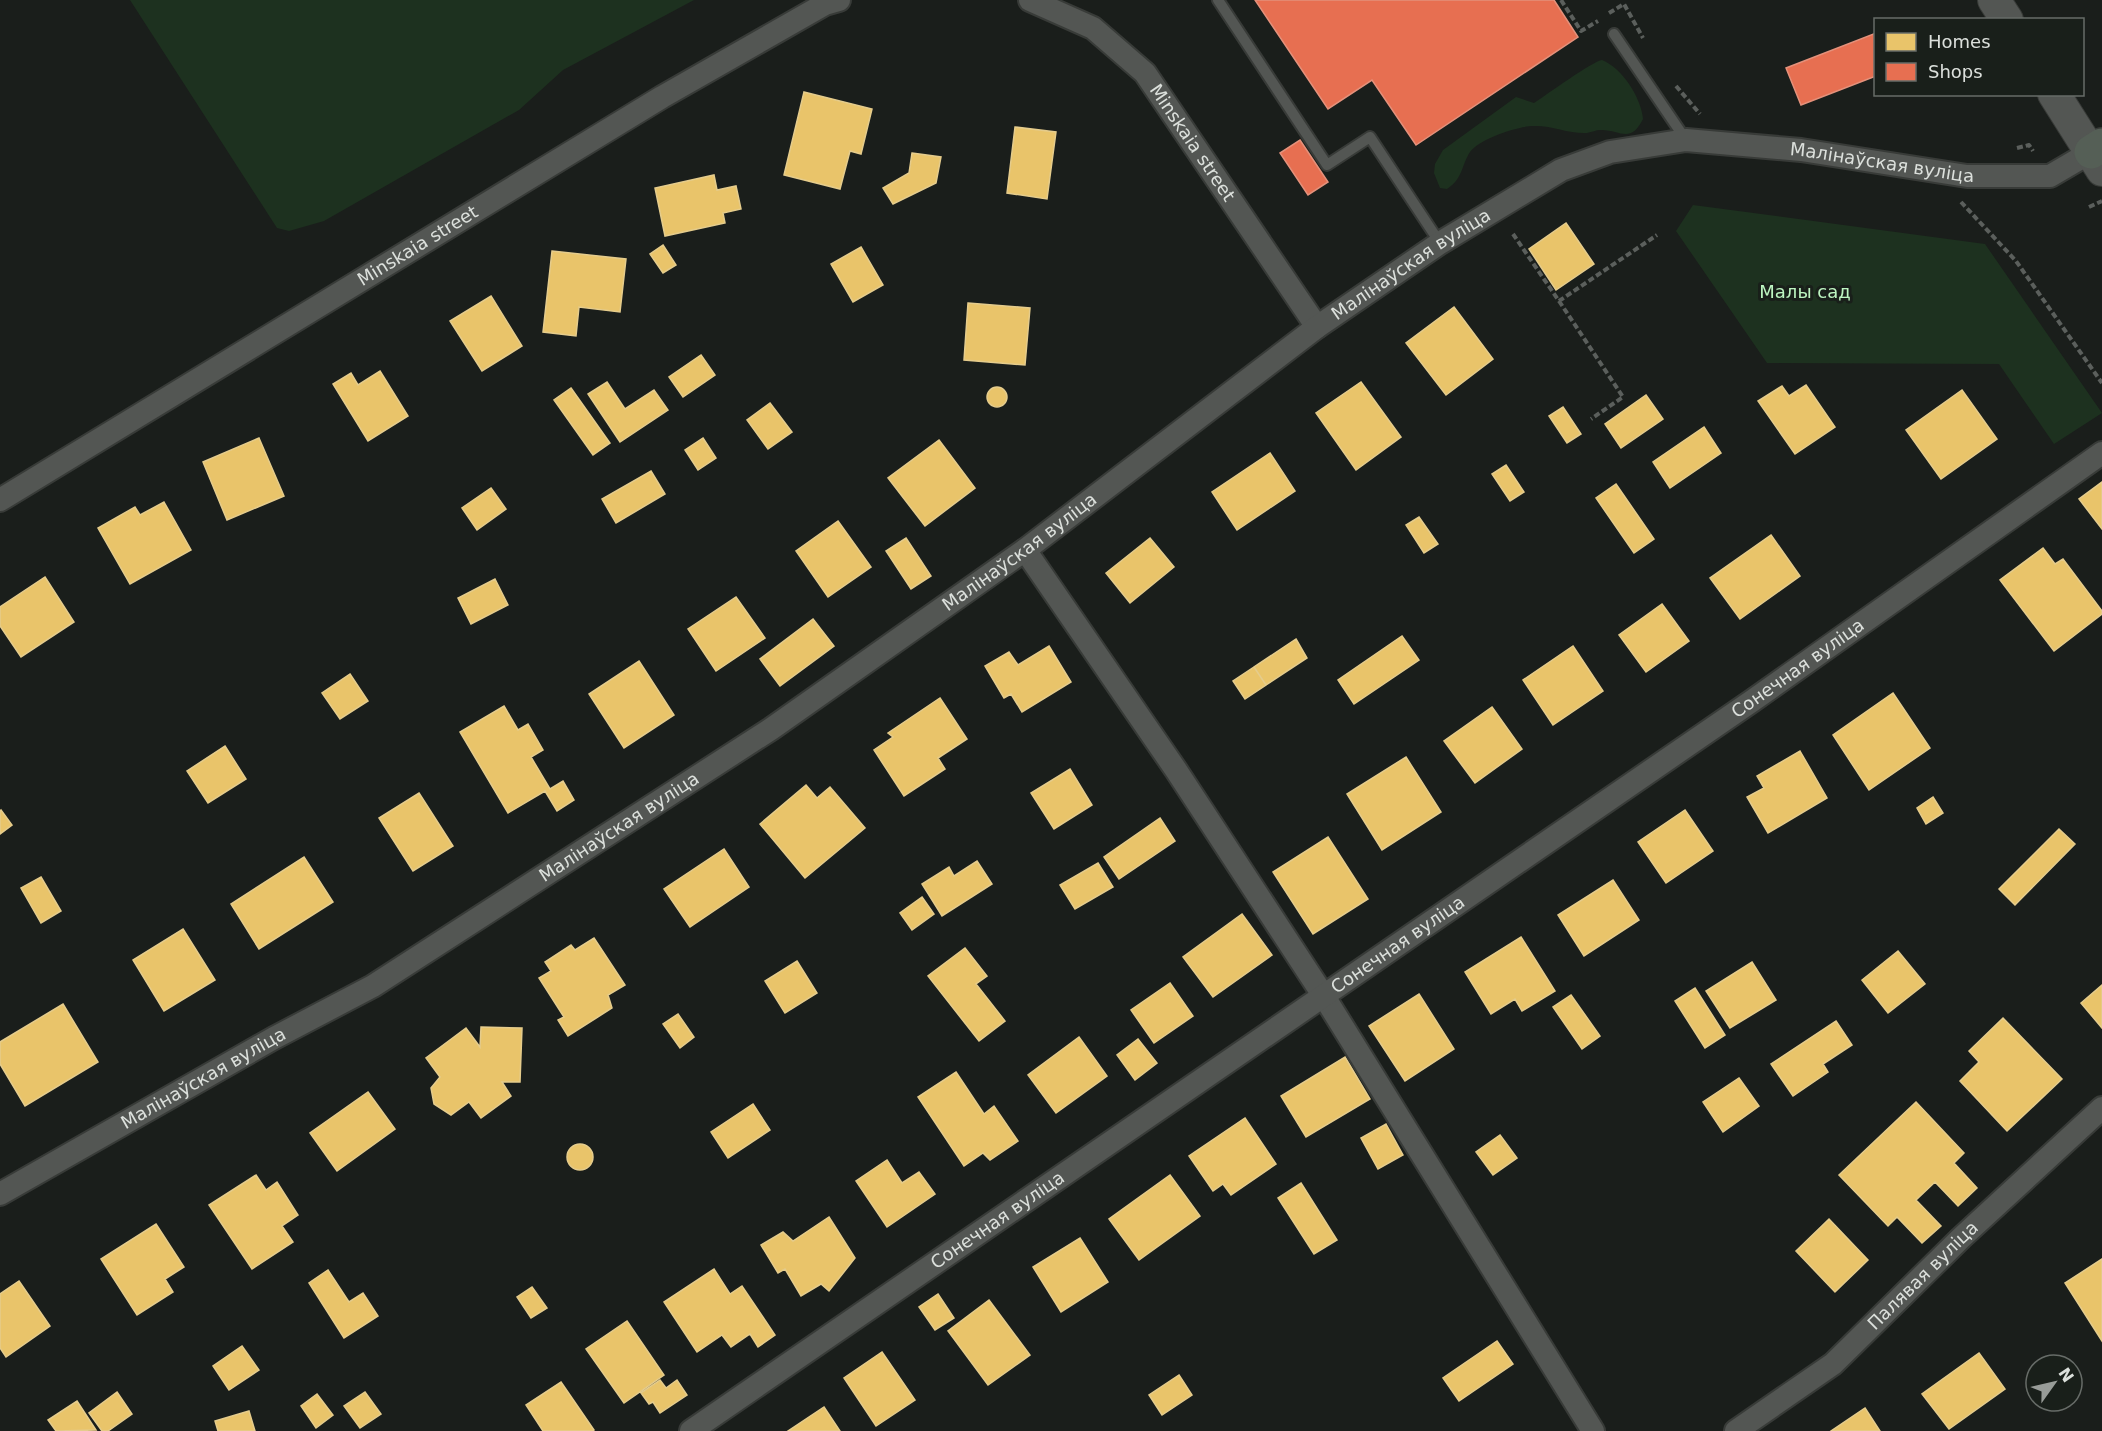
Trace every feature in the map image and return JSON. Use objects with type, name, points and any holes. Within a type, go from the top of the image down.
[{"type":"main road","points":[[1994,0],[2006,18]]},
{"type":"main road","points":[[2055,96],[2098,156]]},
{"type":"street","name":"Minskaia street","points":[[0,500],[662,97],[814,9],[839,0]]},
{"type":"street","name":"Minskaia street","points":[[1030,0],[1093,28],[1145,73],[1317,327]]},
{"type":"street","name":"Малінаўская вуліца","points":[[0,1194],[274,1038],[373,986],[771,729],[1025,550],[1317,327],[1440,243],[1561,170],[1610,152],[1686,140],[1802,150],[1967,176],[2050,176],[2098,156]]},
{"type":"street","name":"Сонечная вуліца","points":[[691,1431],[965,1240],[1324,998],[1752,701],[2102,453]]},
{"type":"street","points":[[1025,550],[1176,770],[1324,998],[1593,1431]]},
{"type":"street","name":"Палявая вуліца","points":[[1736,1431],[1833,1364],[1961,1238],[2102,1108]]},
{"type":"lane","points":[[1218,0],[1327,165],[1370,136],[1440,243]]},
{"type":"lane","points":[[1614,33],[1686,140]]},
{"type":"path","points":[[1955,195],[2016,261],[2102,382]]},
{"type":"path","points":[[2089,207],[2102,201]]},
{"type":"path","points":[[1513,234],[1623,397],[1591,419]]},
{"type":"path","points":[[1559,302],[1657,235]]},
{"type":"green space","points":[[130,0],[694,0],[563,70],[519,110],[324,221],[289,231],[277,228]]},
{"type":"green space","points":[[1602,60],[1623,76],[1639,102],[1643,119],[1634,132],[1624,134],[1600,130],[1580,133],[1533,126],[1509,131],[1475,147],[1467,157],[1456,181],[1447,189],[1440,188],[1434,173],[1435,164],[1443,150],[1516,97],[1534,103]]},
{"type":"green space","name":"Малы сад","points":[[1693,205],[1985,244],[2102,413],[2054,444],[1999,364],[1767,363],[1676,231]]},
{"type":"building: Homes","points":[[804,92],[872,109],[861,154],[850,151],[840,189],[784,175]]},
{"type":"building: Homes","points":[[1015,127],[1056,132],[1047,199],[1007,193]]},
{"type":"building: Homes","points":[[912,153],[941,157],[936,183],[893,204],[883,188],[909,173]]},
{"type":"building: Homes","points":[[714,175],[717,190],[736,186],[741,209],[723,213],[725,223],[665,236],[655,188]]},
{"type":"building: Homes","points":[[1566,223],[1594,264],[1556,290],[1529,249]]},
{"type":"building: Homes","points":[[663,245],[676,265],[663,273],[650,254]]},
{"type":"building: Homes","points":[[861,247],[883,285],[853,302],[831,264]]},
{"type":"building: Homes","points":[[552,251],[626,259],[620,312],[579,307],[576,336],[543,332]]},
{"type":"building: Homes","points":[[491,296],[522,346],[482,371],[450,321]]},
{"type":"building: Homes","points":[[968,303],[1030,308],[1025,365],[964,360]]},
{"type":"building: Homes","points":[[1454,307],[1493,359],[1446,395],[1406,343]]},
{"type":"building: Homes","points":[[701,355],[715,375],[683,397],[669,377]]},
{"type":"building: Homes","points":[[380,371],[408,416],[368,441],[333,384],[351,373],[358,385]]},
{"type":"building: Homes","points":[[607,382],[625,409],[654,390],[668,410],[620,442],[588,394]]},
{"type":"building: Homes","points":[[1361,382],[1401,437],[1356,470],[1316,413]]},
{"type":"building: Homes","points":[[1806,385],[1835,427],[1795,454],[1758,401],[1782,386],[1789,396]]},
{"type":"building: Homes","points":[[997,387],[1004,390],[1007,397],[1004,404],[997,407],[990,404],[987,397],[990,390]]},
{"type":"building: Homes","points":[[571,388],[610,443],[593,455],[554,400]]},
{"type":"building: Homes","points":[[1962,390],[1997,439],[1941,479],[1906,430]]},
{"type":"building: Homes","points":[[1646,395],[1663,419],[1621,448],[1605,424]]},
{"type":"building: Homes","points":[[770,403],[792,432],[768,449],[747,420]]},
{"type":"building: Homes","points":[[1563,407],[1581,434],[1567,443],[1549,416]]},
{"type":"building: Homes","points":[[1704,427],[1721,453],[1670,488],[1653,462]]},
{"type":"building: Homes","points":[[259,438],[284,496],[227,520],[203,462]]},
{"type":"building: Homes","points":[[703,438],[716,458],[698,470],[685,450]]},
{"type":"building: Homes","points":[[939,440],[975,488],[925,526],[888,478]]},
{"type":"building: Homes","points":[[1270,453],[1295,491],[1237,530],[1212,492]]},
{"type":"building: Homes","points":[[1506,465],[1524,492],[1510,501],[1492,474]]},
{"type":"building: Homes","points":[[651,471],[665,494],[616,523],[602,499]]},
{"type":"building: Homes","points":[[2102,482],[2102,529],[2079,499]]},
{"type":"building: Homes","points":[[1616,484],[1654,539],[1634,553],[1596,498]]},
{"type":"building: Homes","points":[[491,488],[506,509],[477,530],[462,508]]},
{"type":"building: Homes","points":[[164,502],[191,550],[130,584],[98,528],[135,507],[140,515]]},
{"type":"building: Homes","points":[[1419,517],[1438,544],[1424,553],[1406,525]]},
{"type":"building: Homes","points":[[838,521],[871,567],[828,597],[796,551]]},
{"type":"building: Homes","points":[[1771,535],[1800,576],[1740,619],[1710,578]]},
{"type":"building: Homes","points":[[906,538],[931,576],[911,589],[886,551]]},
{"type":"building: Homes","points":[[1150,538],[1174,567],[1130,603],[1106,573]]},
{"type":"building: Homes","points":[[2043,548],[2055,564],[2063,559],[2102,611],[2102,614],[2054,651],[2000,580]]},
{"type":"building: Homes","points":[[45,577],[74,622],[21,657],[0,626],[0,607]]},
{"type":"building: Homes","points":[[495,579],[508,605],[471,624],[458,598]]},
{"type":"building: Homes","points":[[736,597],[765,638],[716,671],[688,629]]},
{"type":"building: Homes","points":[[1662,604],[1689,641],[1646,672],[1619,635]]},
{"type":"building: Homes","points":[[813,619],[834,646],[780,686],[760,659]]},
{"type":"building: Homes","points":[[1402,636],[1419,660],[1354,704],[1338,680]]},
{"type":"building: Homes","points":[[1296,639],[1307,658],[1266,685],[1254,667]]},
{"type":"building: Homes","points":[[1049,646],[1071,682],[1022,712],[1011,694],[1004,698],[985,666],[1009,652],[1018,665]]},
{"type":"building: Homes","points":[[1573,646],[1603,691],[1553,725],[1523,680]]},
{"type":"building: Homes","points":[[639,661],[674,715],[624,748],[589,694]]},
{"type":"building: Homes","points":[[1254,667],[1266,685],[1245,699],[1233,681]]},
{"type":"building: Homes","points":[[350,674],[368,701],[340,719],[322,693]]},
{"type":"building: Homes","points":[[1893,693],[1930,748],[1869,790],[1833,735]]},
{"type":"building: Homes","points":[[940,698],[967,739],[938,758],[945,769],[904,796],[874,750],[893,737],[888,733]]},
{"type":"building: Homes","points":[[504,706],[518,730],[528,724],[543,750],[531,757],[550,789],[563,781],[574,800],[557,811],[545,791],[508,813],[460,732]]},
{"type":"building: Homes","points":[[1492,707],[1522,749],[1475,783],[1444,741]]},
{"type":"building: Homes","points":[[225,746],[246,779],[208,803],[187,771]]},
{"type":"building: Homes","points":[[1800,751],[1827,798],[1768,833],[1747,797],[1764,788],[1757,776]]},
{"type":"building: Homes","points":[[1406,757],[1441,812],[1382,850],[1347,794]]},
{"type":"building: Homes","points":[[1070,769],[1092,805],[1054,829],[1031,793]]},
{"type":"building: Homes","points":[[806,785],[817,798],[830,787],[865,828],[805,878],[760,824]]},
{"type":"building: Homes","points":[[419,793],[453,846],[413,871],[379,818]]},
{"type":"building: Homes","points":[[1933,797],[1943,813],[1926,824],[1917,808]]},
{"type":"building: Homes","points":[[1685,810],[1713,851],[1666,883],[1638,842]]},
{"type":"building: Homes","points":[[0,811],[12,825],[0,834]]},
{"type":"building: Homes","points":[[1160,818],[1175,841],[1119,879],[1104,857]]},
{"type":"building: Homes","points":[[2059,829],[2075,844],[2015,905],[1999,889]]},
{"type":"building: Homes","points":[[1328,837],[1368,899],[1313,934],[1273,872]]},
{"type":"building: Homes","points":[[724,849],[749,887],[690,927],[664,889]]},
{"type":"building: Homes","points":[[304,857],[333,902],[259,949],[231,904]]},
{"type":"building: Homes","points":[[977,861],[992,884],[942,916],[922,884],[949,867],[954,876]]},
{"type":"building: Homes","points":[[1098,863],[1113,887],[1075,909],[1060,885]]},
{"type":"building: Homes","points":[[41,877],[61,911],[41,923],[21,888]]},
{"type":"building: Homes","points":[[1613,880],[1639,920],[1584,956],[1558,915]]},
{"type":"building: Homes","points":[[922,897],[934,914],[912,930],[900,913]]},
{"type":"building: Homes","points":[[1242,914],[1272,955],[1213,997],[1183,957]]},
{"type":"building: Homes","points":[[183,929],[215,980],[164,1011],[133,960]]},
{"type":"building: Homes","points":[[1521,937],[1555,991],[1522,1011],[1515,999],[1491,1014],[1465,972]]},
{"type":"building: Homes","points":[[594,938],[625,985],[608,995],[612,1008],[568,1036],[558,1020],[564,1017],[539,978],[551,971],[545,962],[571,945],[575,950]]},
{"type":"building: Homes","points":[[965,948],[987,976],[976,984],[1005,1021],[979,1041],[928,976]]},
{"type":"building: Homes","points":[[1898,951],[1925,984],[1888,1013],[1862,980]]},
{"type":"building: Homes","points":[[797,961],[817,993],[785,1013],[765,981]]},
{"type":"building: Homes","points":[[1752,962],[1776,1000],[1730,1028],[1706,991]]},
{"type":"building: Homes","points":[[1170,983],[1193,1016],[1154,1043],[1131,1010]]},
{"type":"building: Homes","points":[[2102,985],[2102,1028],[2081,1003]]},
{"type":"building: Homes","points":[[1695,988],[1725,1035],[1705,1048],[1675,1001]]},
{"type":"building: Homes","points":[[1419,994],[1454,1049],[1405,1081],[1369,1026]]},
{"type":"building: Homes","points":[[1571,995],[1600,1036],[1582,1049],[1553,1007]]},
{"type":"building: Homes","points":[[63,1004],[98,1062],[25,1106],[0,1064],[0,1042]]},
{"type":"building: Homes","points":[[678,1014],[694,1037],[680,1048],[663,1024]]},
{"type":"building: Homes","points":[[2003,1018],[2062,1079],[2007,1131],[1960,1081],[1979,1062],[1969,1051]]},
{"type":"building: Homes","points":[[1836,1021],[1852,1045],[1823,1064],[1828,1072],[1793,1096],[1771,1064]]},
{"type":"building: Homes","points":[[481,1027],[522,1028],[520,1082],[502,1082],[511,1096],[481,1118],[469,1102],[451,1115],[434,1104],[431,1088],[440,1077],[426,1058],[466,1028],[480,1047]]},
{"type":"building: Homes","points":[[1079,1037],[1107,1076],[1056,1113],[1028,1075]]},
{"type":"building: Homes","points":[[1138,1039],[1157,1063],[1135,1080],[1117,1055]]},
{"type":"building: Homes","points":[[1345,1057],[1370,1099],[1306,1137],[1281,1096]]},
{"type":"building: Homes","points":[[956,1072],[984,1114],[994,1106],[1018,1141],[990,1160],[983,1153],[964,1166],[918,1097]]},
{"type":"building: Homes","points":[[1739,1078],[1759,1106],[1723,1132],[1703,1102]]},
{"type":"building: Homes","points":[[368,1092],[395,1129],[337,1171],[310,1133]]},
{"type":"building: Homes","points":[[1916,1102],[1964,1153],[1954,1163],[1977,1188],[1958,1206],[1935,1182],[1916,1200],[1941,1226],[1922,1243],[1897,1217],[1888,1226],[1839,1175]]},
{"type":"building: Homes","points":[[753,1104],[770,1130],[728,1158],[711,1132]]},
{"type":"building: Homes","points":[[1245,1118],[1276,1164],[1231,1195],[1223,1184],[1213,1191],[1189,1156]]},
{"type":"building: Homes","points":[[1386,1124],[1403,1155],[1378,1169],[1361,1138]]},
{"type":"building: Homes","points":[[1500,1135],[1517,1158],[1493,1175],[1476,1152]]},
{"type":"building: Homes","points":[[580,1144],[589,1148],[593,1157],[589,1166],[580,1170],[571,1166],[567,1157],[571,1148]]},
{"type":"building: Homes","points":[[887,1160],[902,1183],[919,1172],[935,1194],[887,1227],[856,1181]]},
{"type":"building: Homes","points":[[256,1175],[266,1190],[277,1182],[298,1215],[282,1226],[293,1242],[252,1269],[209,1205]]},
{"type":"building: Homes","points":[[1170,1175],[1200,1216],[1139,1260],[1109,1219]]},
{"type":"building: Homes","points":[[1301,1183],[1337,1240],[1314,1254],[1278,1198]]},
{"type":"building: Homes","points":[[829,1217],[855,1258],[829,1291],[821,1284],[801,1296],[785,1269],[778,1273],[761,1245],[783,1232],[793,1241]]},
{"type":"building: Homes","points":[[1829,1219],[1868,1260],[1835,1292],[1796,1251]]},
{"type":"building: Homes","points":[[156,1224],[184,1267],[165,1279],[173,1292],[137,1315],[101,1259]]},
{"type":"building: Homes","points":[[1080,1238],[1108,1282],[1061,1312],[1033,1267]]},
{"type":"building: Homes","points":[[2102,1259],[2102,1341],[2065,1283]]},
{"type":"building: Homes","points":[[714,1269],[730,1294],[742,1286],[775,1335],[758,1347],[750,1334],[731,1347],[722,1335],[697,1352],[664,1302]]},
{"type":"building: Homes","points":[[328,1270],[349,1302],[363,1293],[378,1316],[344,1338],[309,1283]]},
{"type":"building: Homes","points":[[19,1281],[50,1326],[6,1357],[0,1348],[0,1294]]},
{"type":"building: Homes","points":[[532,1287],[547,1308],[531,1318],[517,1297]]},
{"type":"building: Homes","points":[[938,1294],[954,1318],[935,1330],[919,1307]]},
{"type":"building: Homes","points":[[989,1300],[1030,1355],[988,1385],[948,1331]]},
{"type":"building: Homes","points":[[627,1321],[664,1375],[624,1403],[586,1349]]},
{"type":"building: Homes","points":[[1497,1341],[1513,1364],[1459,1401],[1443,1378]]},
{"type":"building: Homes","points":[[242,1346],[259,1370],[229,1390],[213,1366]]},
{"type":"building: Homes","points":[[882,1352],[915,1400],[876,1426],[844,1378]]},
{"type":"building: Homes","points":[[1979,1353],[2005,1389],[1949,1429],[1922,1394]]},
{"type":"building: Homes","points":[[1179,1375],[1192,1395],[1162,1415],[1149,1395]]},
{"type":"building: Homes","points":[[660,1380],[666,1388],[677,1380],[687,1395],[660,1413],[653,1402],[649,1404],[641,1393]]},
{"type":"building: Homes","points":[[561,1382],[594,1430],[543,1431],[526,1405]]},
{"type":"building: Homes","points":[[117,1392],[132,1414],[108,1431],[102,1431],[89,1413]]},
{"type":"building: Homes","points":[[365,1392],[381,1414],[360,1428],[344,1406]]},
{"type":"building: Homes","points":[[317,1394],[333,1415],[316,1428],[301,1406]]},
{"type":"building: Homes","points":[[77,1401],[96,1430],[56,1431],[48,1420]]},
{"type":"building: Homes","points":[[824,1407],[840,1431],[788,1431]]},
{"type":"building: Homes","points":[[1865,1408],[1880,1431],[1831,1431]]},
{"type":"building: Homes","points":[[249,1411],[255,1431],[218,1431],[215,1421]]},
{"type":"building: Shops","points":[[1255,0],[1554,0],[1578,37],[1416,145],[1372,80],[1328,109]]},
{"type":"building: Shops","points":[[1874,34],[1874,77],[1801,105],[1786,68]]},
{"type":"building: Shops","points":[[1300,140],[1328,182],[1308,195],[1280,153]]}]
